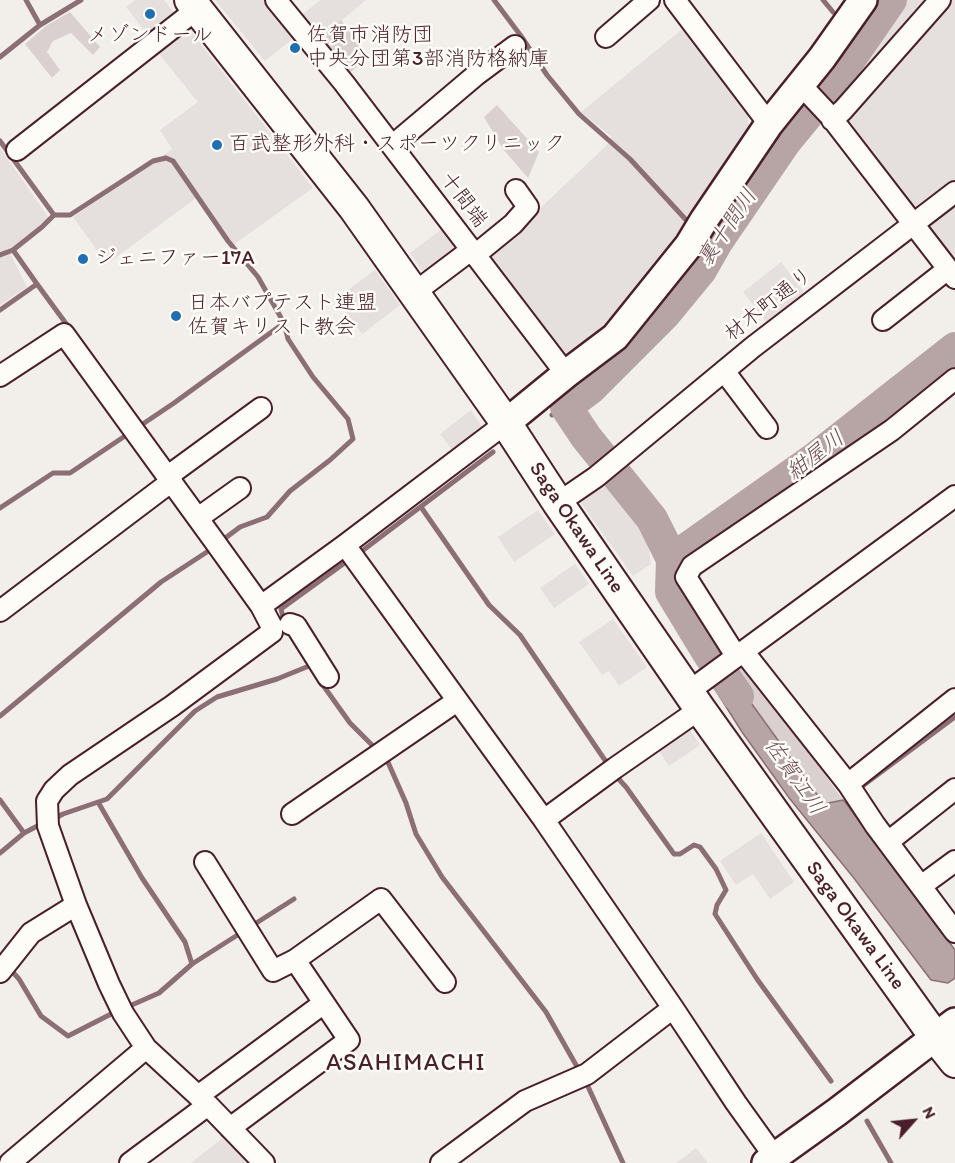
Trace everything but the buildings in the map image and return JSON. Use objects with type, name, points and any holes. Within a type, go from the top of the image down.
[{"type":"main road","name":"Saga Okawa Line","points":[[193,4],[354,208],[423,286],[506,423],[558,503],[947,1027],[955,1062]]},
{"type":"street","name":"十間端","points":[[276,0],[344,82],[566,374]]},
{"type":"street","points":[[606,37],[649,0]]},
{"type":"street","points":[[675,0],[769,124]]},
{"type":"street","points":[[261,606],[351,553],[506,423],[615,337],[689,245],[769,124],[802,86],[863,0]]},
{"type":"street","points":[[831,118],[843,110],[940,0]]},
{"type":"street","points":[[17,150],[193,4]]},
{"type":"street","points":[[392,146],[476,75],[516,46]]},
{"type":"street","points":[[802,86],[831,118],[951,274],[883,320]]},
{"type":"street","points":[[423,286],[513,224],[528,207],[516,190]]},
{"type":"street","name":"材木町通り","points":[[558,503],[596,477],[753,347],[955,192]]},
{"type":"street","points":[[0,376],[64,334],[217,544],[261,606],[272,627],[272,632],[172,706],[70,775],[54,789],[47,801],[48,822],[76,905],[120,1009],[146,1048],[203,1101],[264,1163]]},
{"type":"street","points":[[724,371],[767,428]]},
{"type":"street","points":[[955,379],[892,430],[692,566],[686,577],[737,655],[852,791],[955,933]]},
{"type":"street","points":[[0,611],[261,408]]},
{"type":"street","points":[[198,518],[240,488]]},
{"type":"street","points":[[544,820],[611,771],[700,692],[737,655],[955,496]]},
{"type":"street","points":[[351,553],[544,820],[673,1008],[773,1161],[947,1027]]},
{"type":"street","points":[[291,624],[296,626],[328,677]]},
{"type":"street","points":[[852,791],[955,699]]},
{"type":"street","points":[[292,814],[457,701]]},
{"type":"street","points":[[888,842],[955,789]]},
{"type":"street","points":[[921,886],[955,861]]},
{"type":"street","points":[[205,862],[273,970],[295,960],[381,899],[445,982]]},
{"type":"street","points":[[4,967],[31,933],[76,905]]},
{"type":"street","points":[[230,1128],[349,1040],[295,960]]},
{"type":"street","points":[[130,1163],[324,1003]]},
{"type":"street","points":[[441,1163],[525,1101],[583,1076],[673,1008]]},
{"type":"street","points":[[10,1163],[146,1048]]},
{"type":"shaded area","points":[[135,0],[164,0],[179,19],[152,40],[126,7]]},
{"type":"shaded area","points":[[215,0],[271,0],[299,34],[265,61]]},
{"type":"shaded area","points":[[320,0],[366,0],[316,42],[297,19]]},
{"type":"shaded area","points":[[902,0],[955,0],[955,264],[830,103]]},
{"type":"shaded area","points":[[70,12],[100,47],[93,55],[71,33],[53,41],[47,52],[60,70],[52,78],[25,44],[46,26]]},
{"type":"shaded area","points":[[341,20],[368,57],[345,77],[316,42]]},
{"type":"shaded area","points":[[186,25],[313,188],[233,245],[196,198],[107,264],[73,217],[172,149],[160,130],[198,102],[155,49]]},
{"type":"shaded area","points":[[686,26],[747,107],[749,127],[675,244],[610,320],[584,345],[566,358],[559,356],[480,253],[533,215],[606,146],[612,137],[581,112]]},
{"type":"shaded area","points":[[497,105],[539,152],[528,178],[503,149],[484,117]]},
{"type":"shaded area","points":[[0,148],[51,221],[9,251],[27,287],[0,305]]},
{"type":"shaded area","points":[[447,225],[466,250],[427,278],[410,253]]},
{"type":"shaded area","points":[[781,262],[809,299],[771,328],[743,292]]},
{"type":"shaded area","points":[[375,270],[400,305],[362,334],[336,299]]},
{"type":"shaded area","points":[[471,410],[487,434],[457,456],[440,434]]},
{"type":"shaded area","points":[[601,477],[631,514],[648,543],[651,564],[633,576],[576,496]]},
{"type":"shaded area","points":[[538,510],[555,534],[514,562],[498,537]]},
{"type":"shaded area","points":[[575,564],[589,584],[554,608],[540,588]]},
{"type":"shaded area","points":[[613,619],[647,667],[619,686],[609,671],[602,675],[579,642]]},
{"type":"shaded area","points":[[741,666],[757,680],[843,800],[825,804],[736,682],[734,671]]},
{"type":"shaded area","points":[[686,724],[700,745],[669,766],[656,746]]},
{"type":"shaded area","points":[[761,833],[794,882],[770,899],[753,874],[736,885],[720,861]]},
{"type":"shaded area","points":[[229,1133],[258,1163],[191,1163]]},
{"type":"shaded area","points":[[696,1148],[708,1163],[676,1163]]},
{"type":"water","name":"佐賀江川","points":[[734,671],[736,682],[824,804],[843,800],[845,802],[955,950],[955,978],[948,983],[931,980],[790,799],[742,732],[713,686]]},
{"type":"waterway","points":[[0,57],[40,25],[26,0]]},
{"type":"waterway","points":[[40,25],[81,0]]},
{"type":"waterway","points":[[494,0],[547,75],[579,114],[630,159],[693,225]]},
{"type":"waterway","points":[[823,0],[833,12]]},
{"type":"waterway","name":"裏十間川","points":[[738,696],[708,653],[671,592],[672,559],[652,519],[586,437],[566,407],[591,388],[664,315],[701,270],[717,242],[786,141],[833,84],[891,0]]},
{"type":"waterway","points":[[0,141],[54,215],[13,250],[0,255]]},
{"type":"waterway","points":[[54,215],[70,215],[153,161],[166,158],[173,161],[228,241],[258,277],[284,323],[288,339],[313,377],[348,419],[353,439],[290,491],[267,517],[240,527],[220,542]]},
{"type":"waterway","points":[[705,234],[717,242]]},
{"type":"waterway","points":[[0,310],[37,284],[13,250]]},
{"type":"waterway","points":[[37,284],[70,329]]},
{"type":"waterway","points":[[0,508],[53,473],[70,473],[174,403],[284,323]]},
{"type":"waterway","name":"紺屋川","points":[[672,559],[815,458],[955,348]]},
{"type":"waterway","points":[[552,415],[566,407]]},
{"type":"waterway","points":[[358,554],[493,452]]},
{"type":"waterway","points":[[421,507],[489,605],[520,635],[615,775],[674,854],[680,854],[694,845],[700,847],[716,869],[726,890],[717,905],[715,914],[757,979],[831,1081]]},
{"type":"waterway","points":[[0,716],[161,582],[213,548]]},
{"type":"waterway","points":[[285,625],[281,609],[350,559]]},
{"type":"waterway","points":[[52,820],[107,799],[195,711],[217,697],[277,679],[309,666]]},
{"type":"waterway","points":[[320,681],[350,723],[377,750]]},
{"type":"waterway","points":[[857,790],[955,717]]},
{"type":"waterway","points":[[384,756],[406,803],[416,834],[442,877],[546,1012],[580,1072]]},
{"type":"waterway","points":[[0,800],[24,833]]},
{"type":"waterway","points":[[98,802],[142,878],[185,942],[192,964],[159,993],[125,1008]]},
{"type":"waterway","points":[[0,853],[24,833],[43,823]]},
{"type":"waterway","points":[[192,964],[294,899]]},
{"type":"waterway","points":[[9,968],[19,979],[41,1016],[68,1036],[117,1011]]},
{"type":"waterway","points":[[585,1080],[623,1163]]},
{"type":"waterway","points":[[867,1121],[891,1163]]},
{"type":"place","name":"メゾンドール","points":[[150,14]]},
{"type":"place","name":"佐賀市消防団 中央分団第3部消防格納庫","points":[[295,48]]},
{"type":"place","name":"百武整形外科・スポーツクリニック","points":[[217,145]]},
{"type":"place","name":"ジェニファー17A","points":[[83,259]]},
{"type":"place","name":"日本バプテスト連盟 佐賀キリスト教会","points":[[176,316]]},
{"type":"district","name":"ASAHIMACHI","points":[[406,1064]]}]
